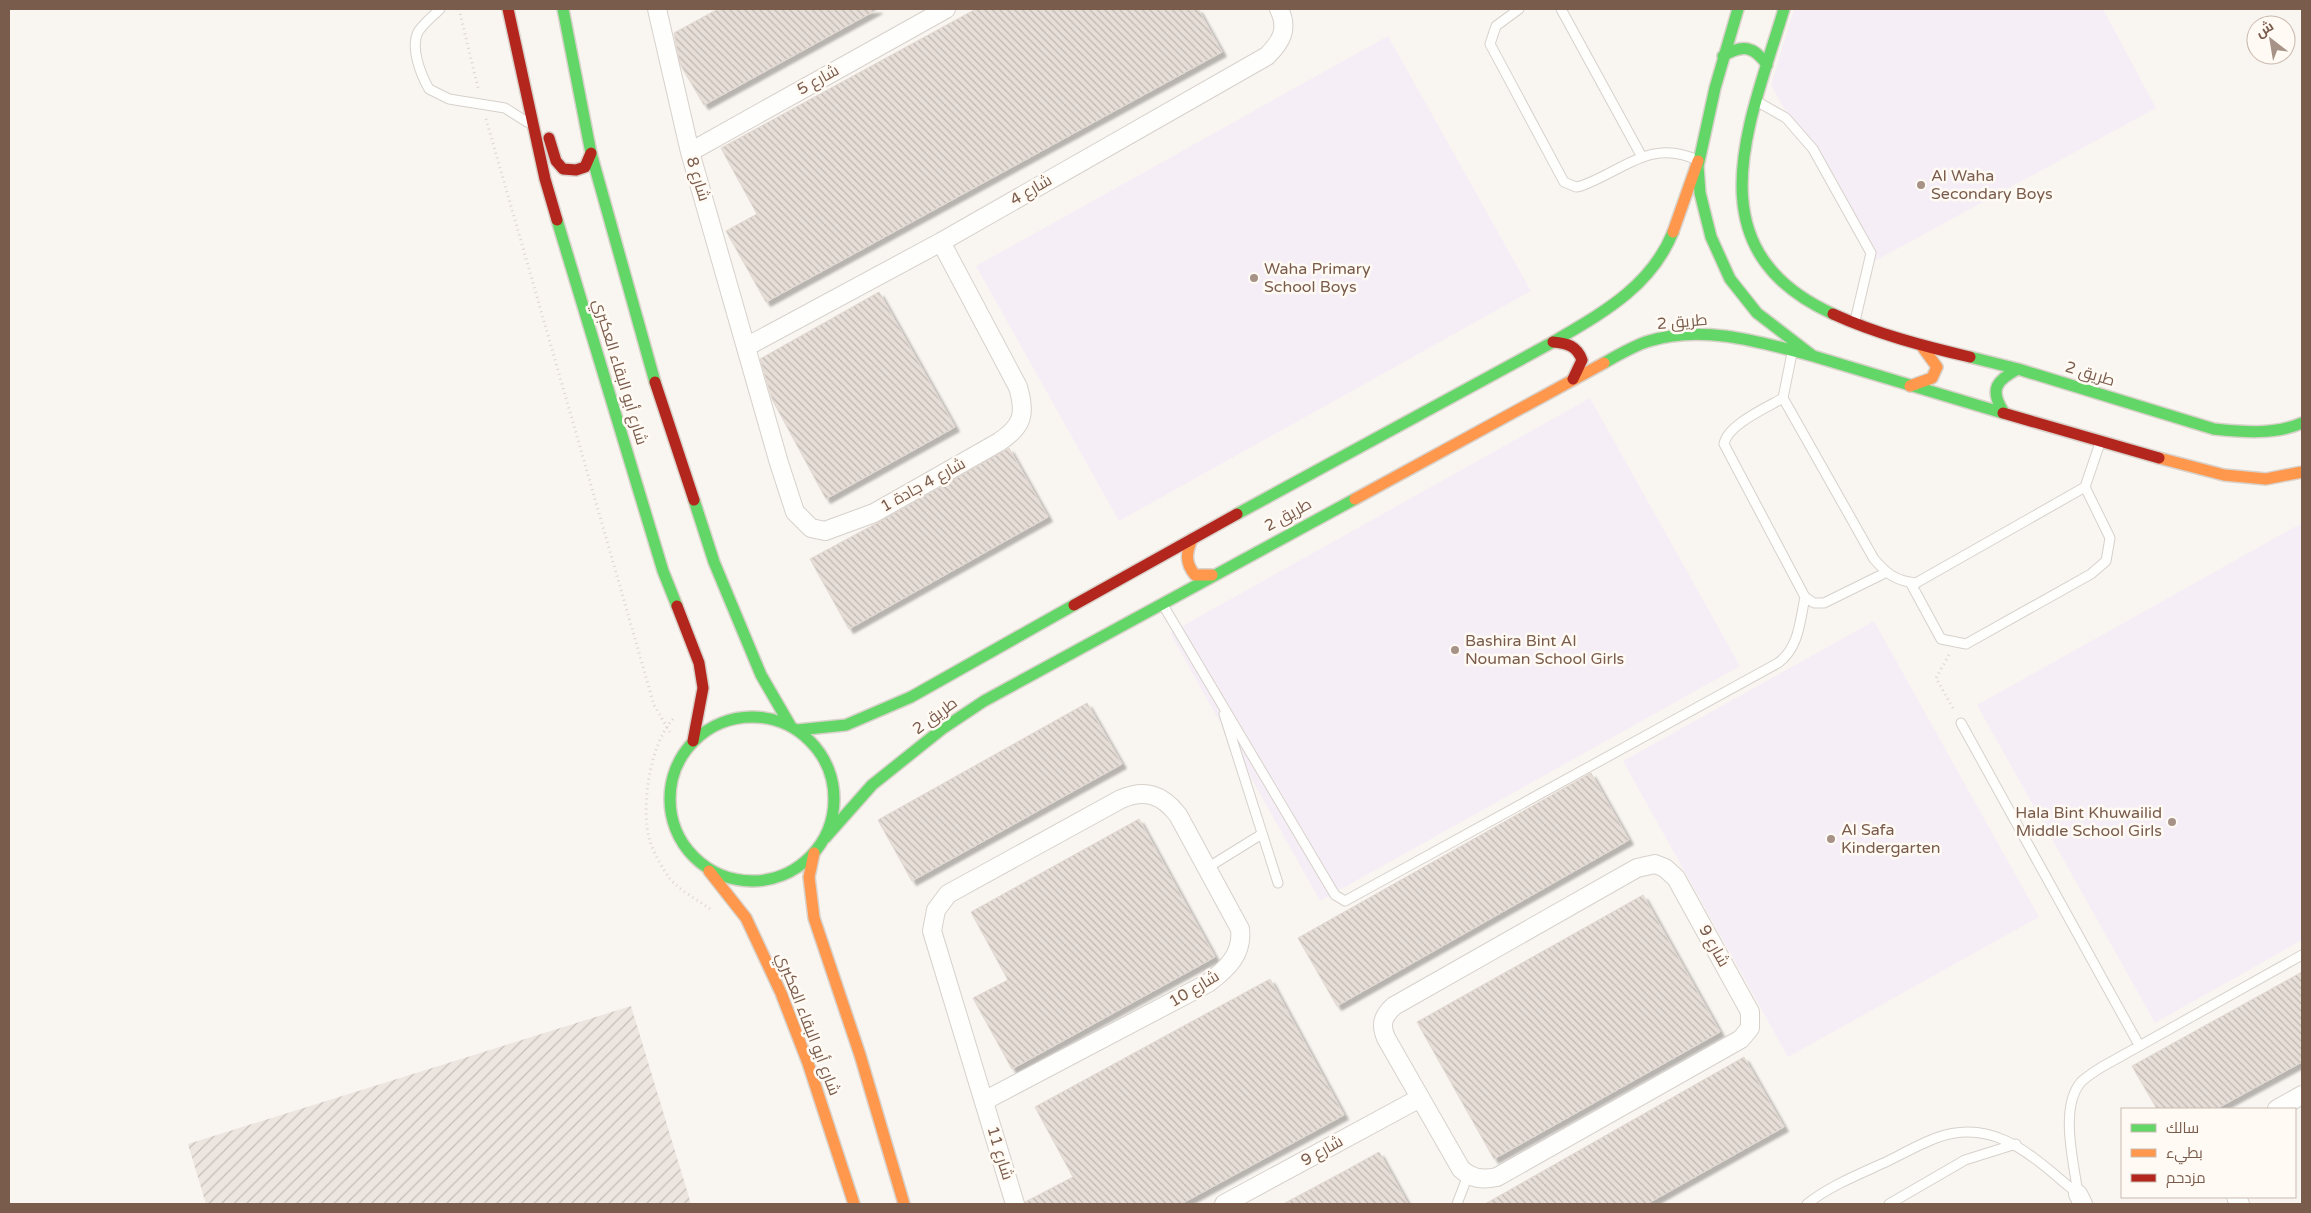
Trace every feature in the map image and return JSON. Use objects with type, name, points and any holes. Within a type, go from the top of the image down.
[{"type":"street","name":"شارع أبو البقاء العكبري","points":[[508,9],[545,179],[663,571],[699,663],[703,688],[693,741]]},
{"type":"street","name":"شارع أبو البقاء العكبري","points":[[562,9],[591,153],[650,367],[714,562],[761,675],[794,728]]},
{"type":"street","name":"شارع 8","points":[[657,9],[690,152],[746,347]]},
{"type":"street","name":"شارع 5","points":[[690,152],[946,9]]},
{"type":"street","name":"شارع 4","points":[[746,347],[941,242],[1267,56],[1282,38],[1284,27],[1279,9]]},
{"type":"street","name":"طريق 2","points":[[794,728],[846,725],[911,697],[1192,539],[1553,342],[1609,308],[1648,275],[1663,251],[1698,161],[1723,56],[1738,9]]},
{"type":"street","name":"طريق 2","points":[[1784,9],[1757,102],[1742,165],[1741,195],[1745,220],[1759,253],[1777,278],[1807,302],[1855,324],[1921,345],[2018,369],[2214,429],[2256,431],[2288,429],[2302,424]]},
{"type":"street","points":[[511,24],[528,47],[539,94]]},
{"type":"street","points":[[1723,56],[1735,48],[1748,47],[1759,52],[1767,65]]},
{"type":"street","points":[[546,123],[555,162],[561,168],[572,172],[585,167],[591,153]]},
{"type":"street","name":"طريق 2","points":[[1698,161],[1701,200],[1708,232],[1729,280],[1754,312],[1780,335],[1814,356]]},
{"type":"street","name":"شارع 4 جادة 1","points":[[746,347],[779,463],[795,512],[801,520],[810,528],[825,531],[845,526],[874,513],[1009,436],[1021,422],[1023,402],[1018,387],[941,242]]},
{"type":"street","name":"طريق 2","points":[[824,838],[872,785],[942,729],[984,701],[1573,379],[1637,346],[1661,338],[1716,335],[1792,350],[1910,386],[2003,411],[2100,442],[2224,475],[2266,478],[2302,472]]},
{"type":"street","points":[[1553,342],[1568,343],[1580,352],[1582,360],[1573,379]]},
{"type":"street","points":[[1910,386],[1932,378],[1936,367],[1921,345]]},
{"type":"street","points":[[2003,411],[1996,402],[1994,392],[1998,382],[2006,375],[2018,369]]},
{"type":"street","points":[[1192,539],[1186,556],[1190,569],[1195,575],[1212,575]]},
{"type":"street","points":[[739,718],[765,718],[794,728],[816,746],[828,767],[834,791],[833,815],[824,838],[814,853],[797,868],[775,878],[752,882],[729,878],[707,869],[690,854],[678,836],[670,816],[669,793],[674,772],[684,752],[693,741],[714,726],[739,718]]},
{"type":"street","name":"شارع 10","points":[[1140,793],[1149,793],[1168,803],[1178,815],[1240,929],[1240,946],[1235,958],[1224,971],[1208,983],[984,1101],[932,932],[936,910],[948,894],[1120,798],[1140,793]]},
{"type":"street","points":[[814,853],[809,877],[814,918],[860,1055],[904,1204]]},
{"type":"street","name":"شارع 9","points":[[1655,864],[1665,868],[1676,878],[1750,1012],[1752,1021],[1747,1033],[1741,1039],[1497,1177],[1486,1179],[1468,1175],[1462,1169],[1420,1098],[1382,1030],[1382,1021],[1386,1014],[1394,1006],[1637,868],[1655,864]]},
{"type":"street","name":"شارع أبو البقاء العكبري","points":[[707,869],[750,924],[779,988],[814,1082],[854,1204]]},
{"type":"street","points":[[2279,1108],[2302,1095]]},
{"type":"street","name":"شارع 9","points":[[1224,1204],[1420,1098]]},
{"type":"street","name":"شارع 11","points":[[984,1101],[1015,1204]]},
{"type":"lane","points":[[440,9],[418,32],[416,40],[415,48],[425,82],[429,89],[449,99],[505,108],[533,127]]},
{"type":"lane","points":[[1519,9],[1496,26],[1490,44],[1564,182],[1576,187],[1582,186],[1642,157],[1666,152],[1677,153],[1698,161]]},
{"type":"lane","points":[[1561,9],[1642,157]]},
{"type":"lane","points":[[1757,102],[1786,118],[1813,149],[1871,253],[1855,324]]},
{"type":"lane","points":[[1792,350],[1783,398],[1874,559],[1886,572],[1900,581],[1916,583],[2085,487],[2100,442]]},
{"type":"lane","points":[[1783,398],[1732,429],[1725,437],[1724,444],[1805,597],[1814,603],[1824,603],[1886,572]]},
{"type":"lane","points":[[1910,582],[1941,639],[1966,644],[2091,574],[2106,561],[2110,538],[2085,487]]},
{"type":"lane","points":[[1162,603],[1335,895],[1345,901],[1778,664],[1789,656],[1795,643],[1805,597]]},
{"type":"lane","points":[[1219,700],[1278,883]]},
{"type":"lane","points":[[1962,723],[2138,1045]]},
{"type":"lane","points":[[1207,868],[1262,834]]},
{"type":"lane","points":[[2080,1199],[2069,1124],[2071,1101],[2081,1082],[2138,1045],[2302,955]]},
{"type":"lane","points":[[1807,1204],[1826,1190],[1937,1138],[1964,1132],[1991,1134],[2016,1144],[2080,1199]]},
{"type":"lane","points":[[1889,1204],[1965,1160],[2016,1144]]},
{"type":"lane","points":[[1457,1204],[1468,1175]]},
{"type":"path","points":[[459,9],[482,104],[654,705],[666,727],[684,752]]},
{"type":"path","points":[[1956,643],[1936,678],[1962,723]]},
{"type":"path","points":[[678,714],[666,727],[653,762],[646,791],[650,840],[670,879],[712,910]]},
{"type":"shaded area","name":"Al Waha Secondary Boys","points":[[1794,9],[2103,9],[2156,108],[1871,263],[1771,85]]},
{"type":"shaded area","name":"Waha Primary School Boys","points":[[1388,36],[1531,291],[1119,521],[976,266]]},
{"type":"shaded area","name":"Bashira Bint Al Nouman School Girls","points":[[1590,398],[1740,666],[1320,901],[1170,633]]},
{"type":"shaded area","name":"Hala Bint Khuwailid Middle School Girls","points":[[2302,523],[2302,940],[2155,1023],[1977,705]]},
{"type":"shaded area","name":"Al Safa Kindergarten","points":[[1874,621],[2039,917],[1788,1057],[1623,761]]},
{"type":"shaded area","points":[[631,1006],[691,1204],[206,1204],[188,1144]]},
{"type":"building","points":[[718,9],[878,9],[704,105],[680,64],[674,33]]},
{"type":"building","points":[[976,9],[1198,9],[1222,52],[766,302],[726,231],[757,214],[721,148]]},
{"type":"building","points":[[879,292],[955,427],[826,499],[772,399],[760,359]]},
{"type":"building","points":[[1009,448],[1048,517],[849,629],[810,559]]},
{"type":"building","points":[[1087,703],[1122,764],[912,881],[878,820]]},
{"type":"building","points":[[1591,773],[1629,840],[1337,1006],[1298,938]]},
{"type":"building","points":[[1139,819],[1215,957],[1012,1069],[973,998],[1008,980],[971,912]]},
{"type":"building","points":[[1643,895],[1720,1032],[1494,1159],[1417,1022]]},
{"type":"building","points":[[2302,972],[2302,1062],[2218,1108],[2156,1108],[2132,1066]]},
{"type":"building","points":[[1270,979],[1344,1115],[1181,1204],[1025,1204],[1025,1202],[1073,1177],[1035,1107]]},
{"type":"building","points":[[1744,1057],[1784,1127],[1647,1204],[1485,1204]]},
{"type":"building","points":[[1379,1152],[1408,1204],[1283,1204],[1343,1172]]},
{"type":"traffic: fast","points":[[563,9],[591,153],[655,382]]},
{"type":"traffic: fast","points":[[1738,9],[1715,88],[1698,166],[1700,193],[1711,237],[1730,279],[1757,313],[1813,356],[2003,413]]},
{"type":"traffic: fast","points":[[1784,9],[1757,96],[1747,138],[1742,180],[1746,219],[1760,255],[1788,287],[1833,314]]},
{"type":"traffic: fast","points":[[1723,56],[1736,50],[1748,49],[1757,54],[1767,65]]},
{"type":"traffic: fast","points":[[557,220],[663,571],[677,606]]},
{"type":"traffic: fast","points":[[1237,514],[1553,342],[1607,309],[1623,297],[1652,268],[1664,251],[1673,232]]},
{"type":"traffic: fast","points":[[1604,363],[1631,348],[1649,341],[1669,336],[1690,334],[1731,337],[1773,345],[1813,356]]},
{"type":"traffic: fast","points":[[1970,357],[2018,369],[2214,429],[2247,432],[2269,431],[2302,423]]},
{"type":"traffic: fast","points":[[2003,411],[1996,397],[1997,386],[2000,381],[2018,369]]},
{"type":"traffic: fast","points":[[825,838],[872,785],[942,729],[984,701],[1355,499]]},
{"type":"traffic: fast","points":[[694,500],[714,562],[761,675],[790,725]]},
{"type":"traffic: fast","points":[[797,730],[846,725],[911,697],[1074,605]]},
{"type":"traffic: fast","points":[[760,717],[776,720],[791,727],[804,735],[816,747],[831,775],[834,799],[833,815],[828,830],[816,851],[804,863],[776,878],[744,881],[728,878],[713,871],[700,863],[688,851],[673,823],[670,791],[673,775],[680,760],[688,747],[700,735],[728,720],[760,717]]},
{"type":"traffic: slow","points":[[1673,232],[1698,161]]},
{"type":"traffic: slow","points":[[1910,386],[1932,378],[1937,367],[1921,345]]},
{"type":"traffic: slow","points":[[1355,499],[1604,363]]},
{"type":"traffic: slow","points":[[2159,458],[2224,475],[2266,479],[2302,472]]},
{"type":"traffic: slow","points":[[1192,539],[1189,549],[1189,566],[1195,575],[1212,575]]},
{"type":"traffic: slow","points":[[814,853],[809,877],[814,918],[860,1055],[904,1204]]},
{"type":"traffic: slow","points":[[709,871],[746,918],[781,993],[808,1063],[854,1204]]},
{"type":"traffic: jam","points":[[508,9],[545,179],[557,220]]},
{"type":"traffic: jam","points":[[549,138],[556,161],[563,169],[576,170],[585,167],[591,153]]},
{"type":"traffic: jam","points":[[1833,314],[1866,328],[1900,339],[1970,357]]},
{"type":"traffic: jam","points":[[1553,342],[1571,346],[1580,355],[1582,360],[1573,379]]},
{"type":"traffic: jam","points":[[655,382],[694,500]]},
{"type":"traffic: jam","points":[[2003,413],[2159,458]]},
{"type":"traffic: jam","points":[[1074,605],[1237,514]]},
{"type":"traffic: jam","points":[[677,606],[699,663],[703,688],[693,741]]},
{"type":"place","name":"Al Waha Secondary Boys","points":[[1921,185]]},
{"type":"place","name":"Waha Primary School Boys","points":[[1254,278]]},
{"type":"place","name":"Bashira Bint Al Nouman School Girls","points":[[1455,650]]},
{"type":"place","name":"Hala Bint Khuwailid Middle School Girls","points":[[2172,822]]},
{"type":"place","name":"Al Safa Kindergarten","points":[[1831,839]]}]
